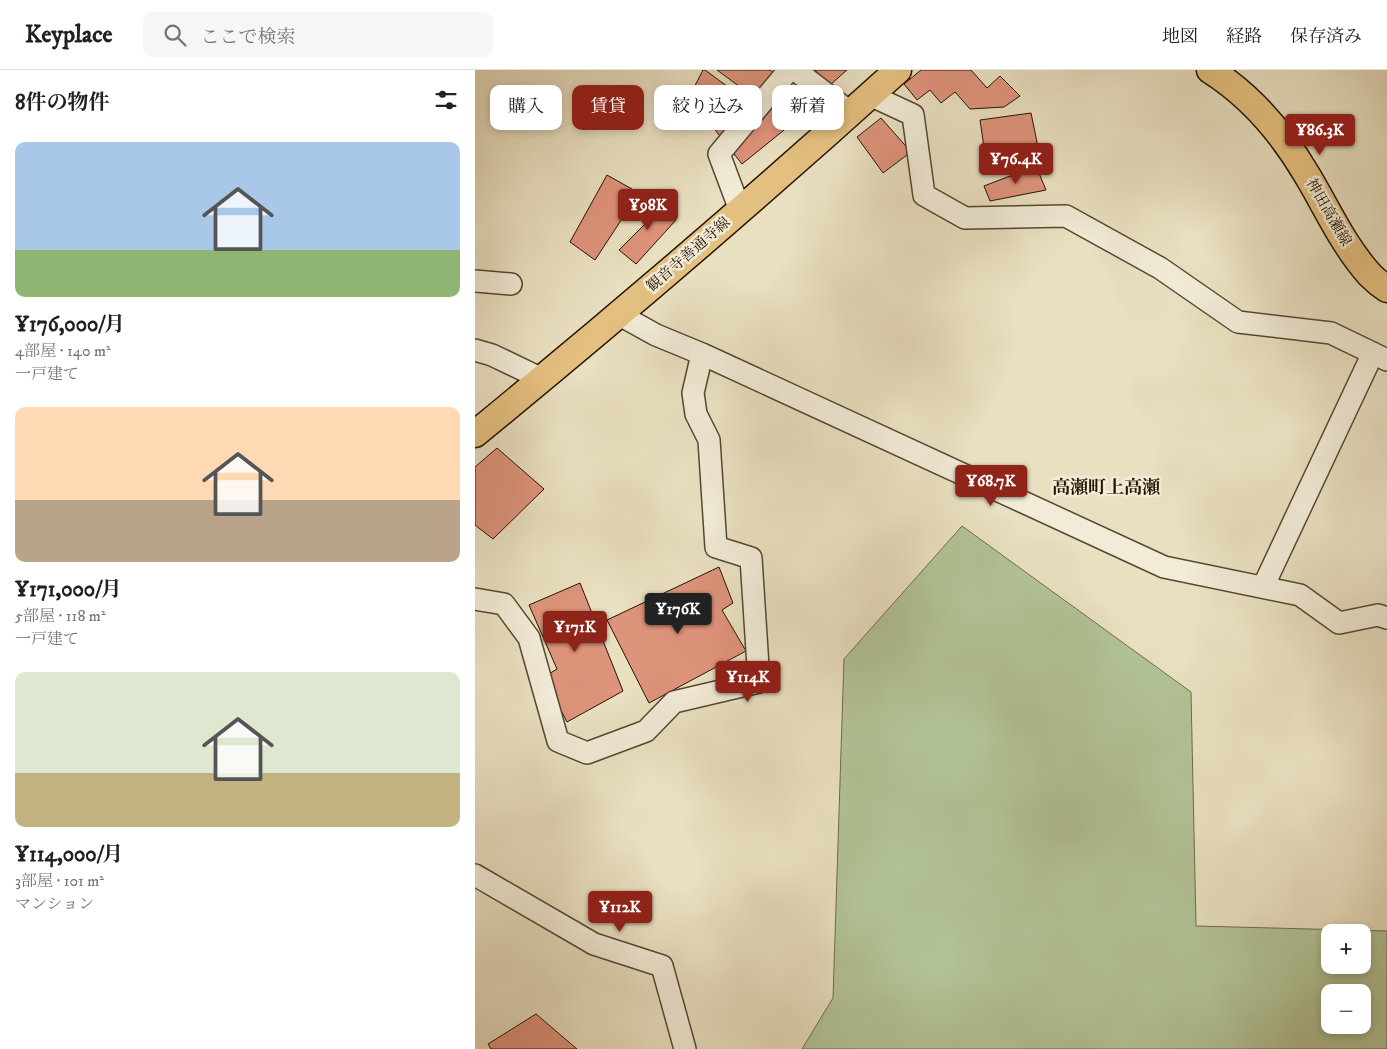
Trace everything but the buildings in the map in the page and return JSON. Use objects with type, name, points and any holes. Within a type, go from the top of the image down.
[{"type":"main road","name":"観音寺善通寺線","points":[[475,434],[740,210],[898,70]]},
{"type":"main road","name":"神田高瀬線","points":[[1210,70],[1255,106],[1286,141],[1346,243],[1370,275],[1387,289]]},
{"type":"street","points":[[740,210],[719,154],[789,70]]},
{"type":"street","points":[[795,70],[850,112]]},
{"type":"street","points":[[870,95],[913,115],[924,195],[965,218],[1067,216],[1160,268],[1238,322],[1331,333],[1380,356],[1263,587]]},
{"type":"street","points":[[475,281],[511,284]]},
{"type":"street","points":[[618,314],[656,334],[1164,567],[1300,595],[1339,622],[1378,615],[1387,618]]},
{"type":"street","points":[[475,350],[492,355],[542,379]]},
{"type":"street","points":[[475,599],[503,604],[529,638],[558,741],[587,753],[646,731],[674,702],[759,682],[751,558],[716,547],[709,440],[696,414],[693,393],[703,354]]},
{"type":"street","points":[[475,875],[594,944],[662,966],[685,1049]]},
{"type":"green space","points":[[962,526],[1191,692],[1196,926],[1321,929],[1321,974],[1371,974],[1371,931],[1387,931],[1387,1049],[802,1049],[833,998],[844,659]]},
{"type":"district","name":"高瀬町上高瀬","points":[[1106,487]]}]
